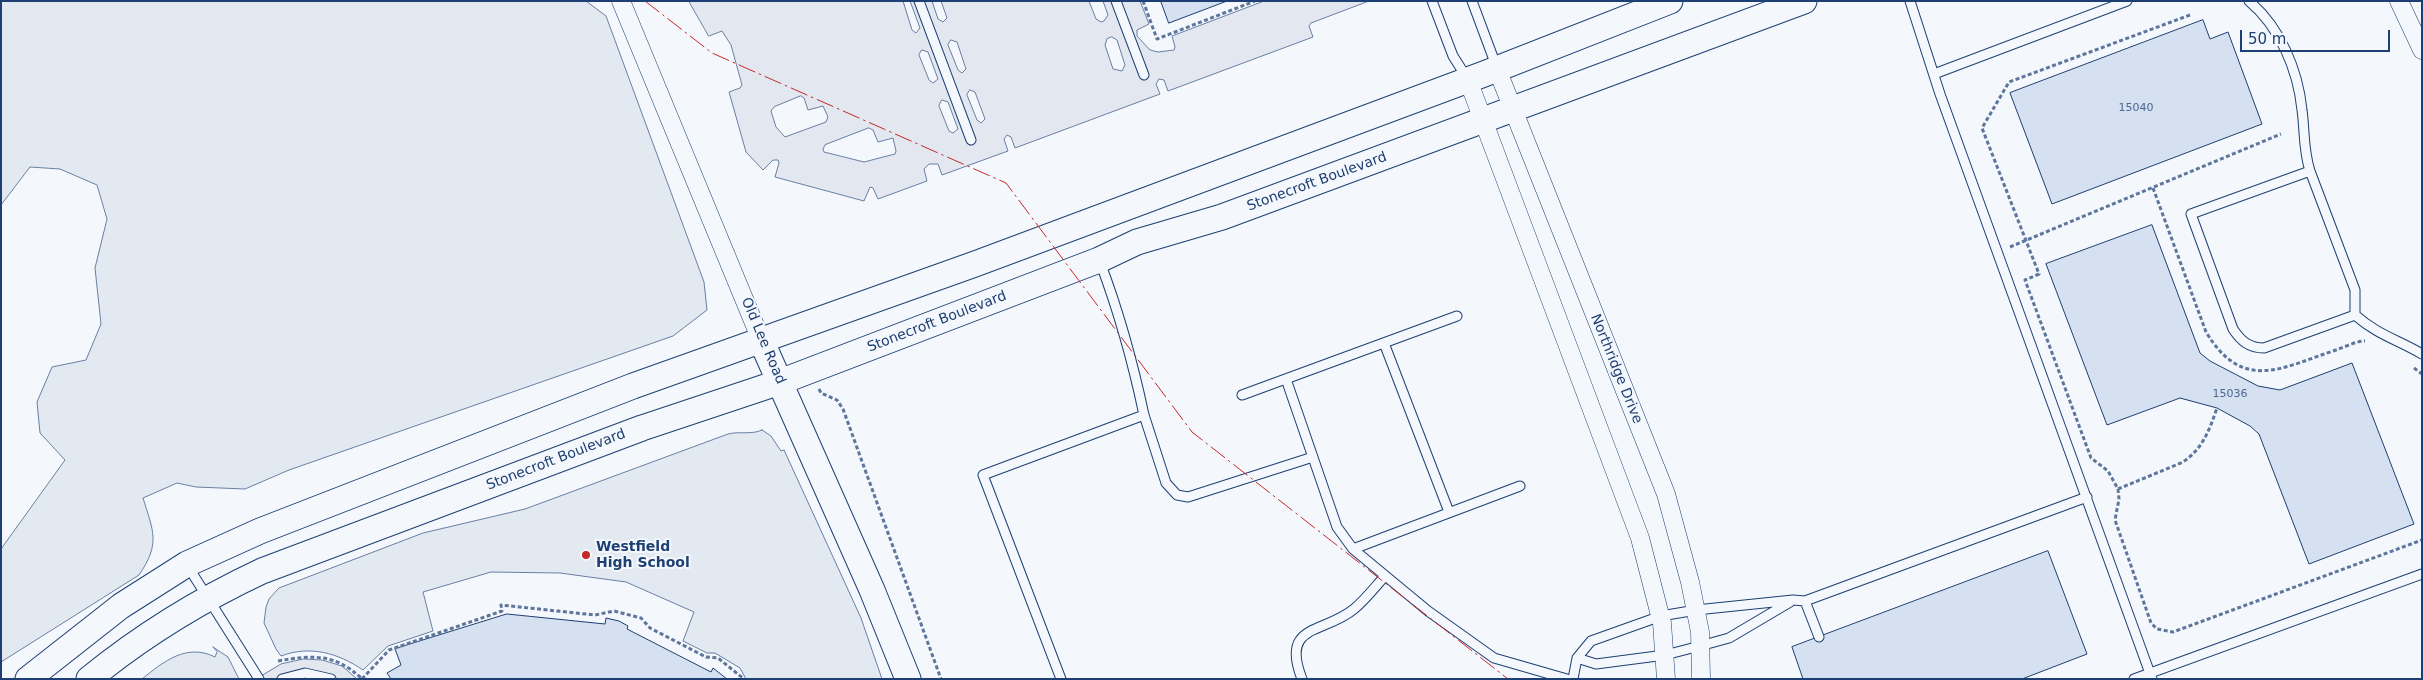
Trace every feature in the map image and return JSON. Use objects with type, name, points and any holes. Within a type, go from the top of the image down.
[{"type":"main road","points":[[28,679],[122,606],[187,564],[260,531],[633,386],[975,264],[1468,80],[1670,1]]},
{"type":"main road","name":"Stonecroft Boulevard","points":[[89,679],[157,628],[208,597],[262,571],[642,428],[780,382],[1099,260],[1137,242],[1222,217],[1804,1]]},
{"type":"main road","name":"Old Lee Road","points":[[761,340],[872,590],[908,679]]},
{"type":"street","name":"Old Lee Road","points":[[621,1],[761,340]]},
{"type":"street","points":[[2399,1],[2422,50]]},
{"type":"street","name":"Northridge Drive","points":[[1497,69],[1666,494],[1696,610],[1701,679]]},
{"type":"street","points":[[1468,80],[1640,538],[1660,616],[1666,679]]},
{"type":"lane","points":[[919,1],[971,140]]},
{"type":"lane","points":[[1116,1],[1144,75]]},
{"type":"lane","points":[[1432,1],[1452,56],[1468,80]]},
{"type":"lane","points":[[1472,1],[1497,69]]},
{"type":"lane","points":[[1910,1],[1934,74],[2151,676]]},
{"type":"lane","points":[[1934,74],[2127,1]]},
{"type":"lane","points":[[2248,1],[2263,15],[2273,29],[2293,68],[2302,108],[2303,151],[2355,290],[2355,315]]},
{"type":"lane","points":[[2310,171],[2191,214],[2233,329],[2246,344],[2255,348],[2264,348],[2355,315]]},
{"type":"lane","points":[[1099,260],[1118,312],[1136,374],[1144,415],[1166,483],[1177,495],[1188,497],[1313,457]]},
{"type":"lane","points":[[2355,315],[2375,331],[2408,345],[2422,354]]},
{"type":"lane","points":[[1242,395],[1457,316]]},
{"type":"lane","points":[[1384,343],[1449,512]]},
{"type":"lane","points":[[1286,379],[1337,527],[1353,549],[1428,611],[1494,658],[1567,679]]},
{"type":"lane","points":[[1060,679],[983,475],[1144,415]]},
{"type":"lane","points":[[1353,549],[1520,486]]},
{"type":"lane","points":[[1573,679],[1576,658],[1591,641],[1660,616],[1696,610],[1793,600],[1805,601],[2087,497]]},
{"type":"lane","points":[[187,564],[259,679]]},
{"type":"lane","points":[[2134,679],[2151,676],[2422,574]]},
{"type":"lane","points":[[1302,679],[1296,664],[1296,650],[1299,640],[1307,631],[1353,610],[1385,576]]},
{"type":"lane","points":[[1576,658],[1596,664],[1664,655],[1700,646],[1729,638],[1793,600]]},
{"type":"lane","points":[[1805,601],[1819,637]]},
{"type":"lane","points":[[282,679],[305,673],[331,679]]},
{"type":"path","points":[[1143,1],[1157,39],[1255,1]]},
{"type":"path","points":[[2190,15],[2009,82],[1982,128],[2039,274],[2025,280],[2077,421],[2091,458],[2108,471],[2118,489],[2119,499],[2115,520],[2151,623],[2157,629],[2173,632],[2422,540]]},
{"type":"path","points":[[1998,252],[2281,134]]},
{"type":"path","points":[[2153,188],[2206,332],[2215,348],[2226,359],[2237,365],[2271,372],[2363,340],[2368,343]]},
{"type":"path","points":[[2412,366],[2422,374]]},
{"type":"path","points":[[811,370],[821,393],[837,400],[843,409],[941,679]]},
{"type":"path","points":[[2118,489],[2193,456],[2205,440],[2217,408]]},
{"type":"path","points":[[362,679],[388,650],[502,611],[501,605],[595,615],[614,611],[641,618],[650,628],[706,657],[718,658],[744,679]]},
{"type":"shaded area","points":[[1,1],[586,1],[606,16],[704,282],[707,310],[673,336],[289,470],[245,489],[196,487],[177,483],[143,498],[152,528],[153,545],[146,564],[139,575],[1,662],[1,549],[65,460],[40,433],[37,402],[52,367],[86,360],[101,324],[95,268],[107,219],[97,185],[60,169],[30,167],[1,205]]},
{"type":"shaded area","points":[[689,1],[903,1],[912,30],[916,33],[920,28],[910,1],[932,1],[938,19],[943,22],[947,18],[941,1],[1089,1],[1096,19],[1101,22],[1108,15],[1103,1],[1140,1],[1149,24],[1137,30],[1137,36],[1150,50],[1158,52],[1174,50],[1172,36],[1264,1],[1369,1],[1311,23],[1309,26],[1313,37],[1168,91],[1164,80],[1159,79],[1156,84],[1160,94],[1015,148],[1011,137],[1007,135],[1004,139],[1008,151],[942,175],[938,164],[929,164],[924,169],[927,181],[878,199],[873,188],[870,187],[864,201],[775,177],[779,163],[778,160],[773,160],[763,170],[746,152],[729,92],[740,88],[742,85],[731,45],[722,31],[709,36]],"holes":[[[1112,37],[1117,40],[1125,65],[1122,71],[1113,69],[1105,45],[1107,39]],[[951,40],[957,42],[966,69],[962,73],[958,70],[948,45]],[[922,50],[928,52],[938,79],[933,83],[929,80],[919,55]],[[970,90],[975,92],[985,119],[981,123],[977,120],[967,95]],[[801,96],[804,98],[808,110],[823,106],[828,117],[826,122],[785,137],[776,127],[771,111],[774,107]],[[942,100],[948,102],[958,129],[953,133],[949,131],[939,106]],[[869,128],[873,130],[878,142],[893,138],[896,151],[895,154],[864,162],[824,152],[825,145]]]},
{"type":"shaded area","name":"Westfield High School","points":[[762,430],[771,436],[781,451],[784,450],[861,618],[882,679],[746,679],[740,668],[715,653],[707,653],[683,641],[694,612],[626,582],[560,573],[491,572],[423,592],[433,631],[388,646],[363,670],[344,659],[324,652],[303,651],[281,656],[264,623],[269,599],[279,588],[423,533],[525,509],[728,434]]},
{"type":"shaded area","points":[[213,647],[228,657],[239,679],[142,679],[167,660],[185,653],[205,653],[215,657],[217,652]]},
{"type":"shaded area","points":[[304,659],[322,660],[342,666],[357,679],[256,679],[281,664]]},
{"type":"building","points":[[1161,1],[1227,1],[1169,23]]},
{"type":"building","points":[[2203,20],[2210,39],[2228,32],[2262,124],[2052,204],[2010,93]]},
{"type":"building","points":[[2152,225],[2200,353],[2210,361],[2258,386],[2280,390],[2352,363],[2414,524],[2309,564],[2259,434],[2250,426],[2217,408],[2180,398],[2107,425],[2046,264]]},
{"type":"building","points":[[2048,551],[2087,654],[2022,679],[1803,679],[1792,647]]},
{"type":"building","points":[[507,614],[605,624],[606,618],[619,621],[628,626],[627,629],[711,672],[713,668],[727,679],[391,679],[387,673],[401,665],[395,649]]},
{"type":"power","points":[[645,1],[712,53],[1006,183],[1192,432],[1508,679]]},
{"type":"place","name":"Westfield High School","points":[[586,555]]}]
